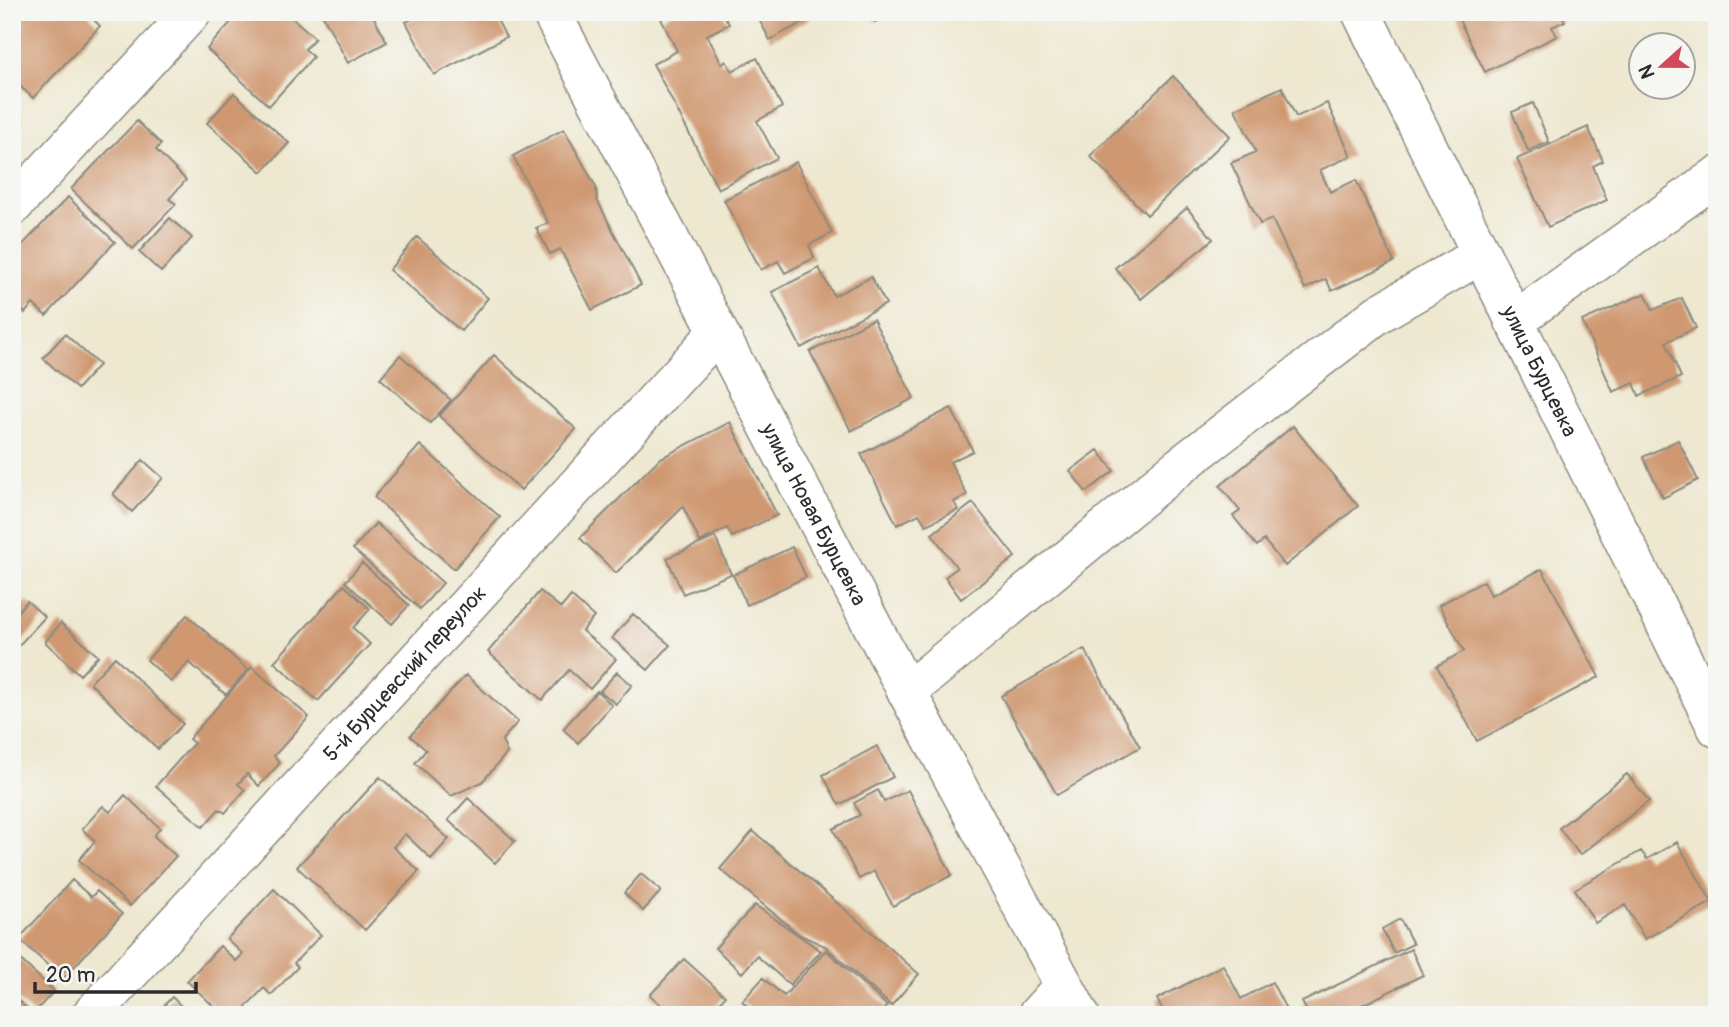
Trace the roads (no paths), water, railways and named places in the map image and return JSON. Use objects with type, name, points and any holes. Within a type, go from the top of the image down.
[{"type":"street","points":[[12,207],[192,12]]},
{"type":"street","name":"улица Новая Бурцевка","points":[[551,12],[906,692],[1072,1000]]},
{"type":"street","name":"улица Бурцевка","points":[[1361,12],[1717,728]]},
{"type":"street","points":[[1514,321],[1717,176]]},
{"type":"street","points":[[906,692],[1180,466],[1378,314],[1480,255]]},
{"type":"street","name":"5-й Бурцевский переулок","points":[[91,1015],[718,332]]},
{"type":"street","points":[[1037,1015],[1072,1000]]}]
